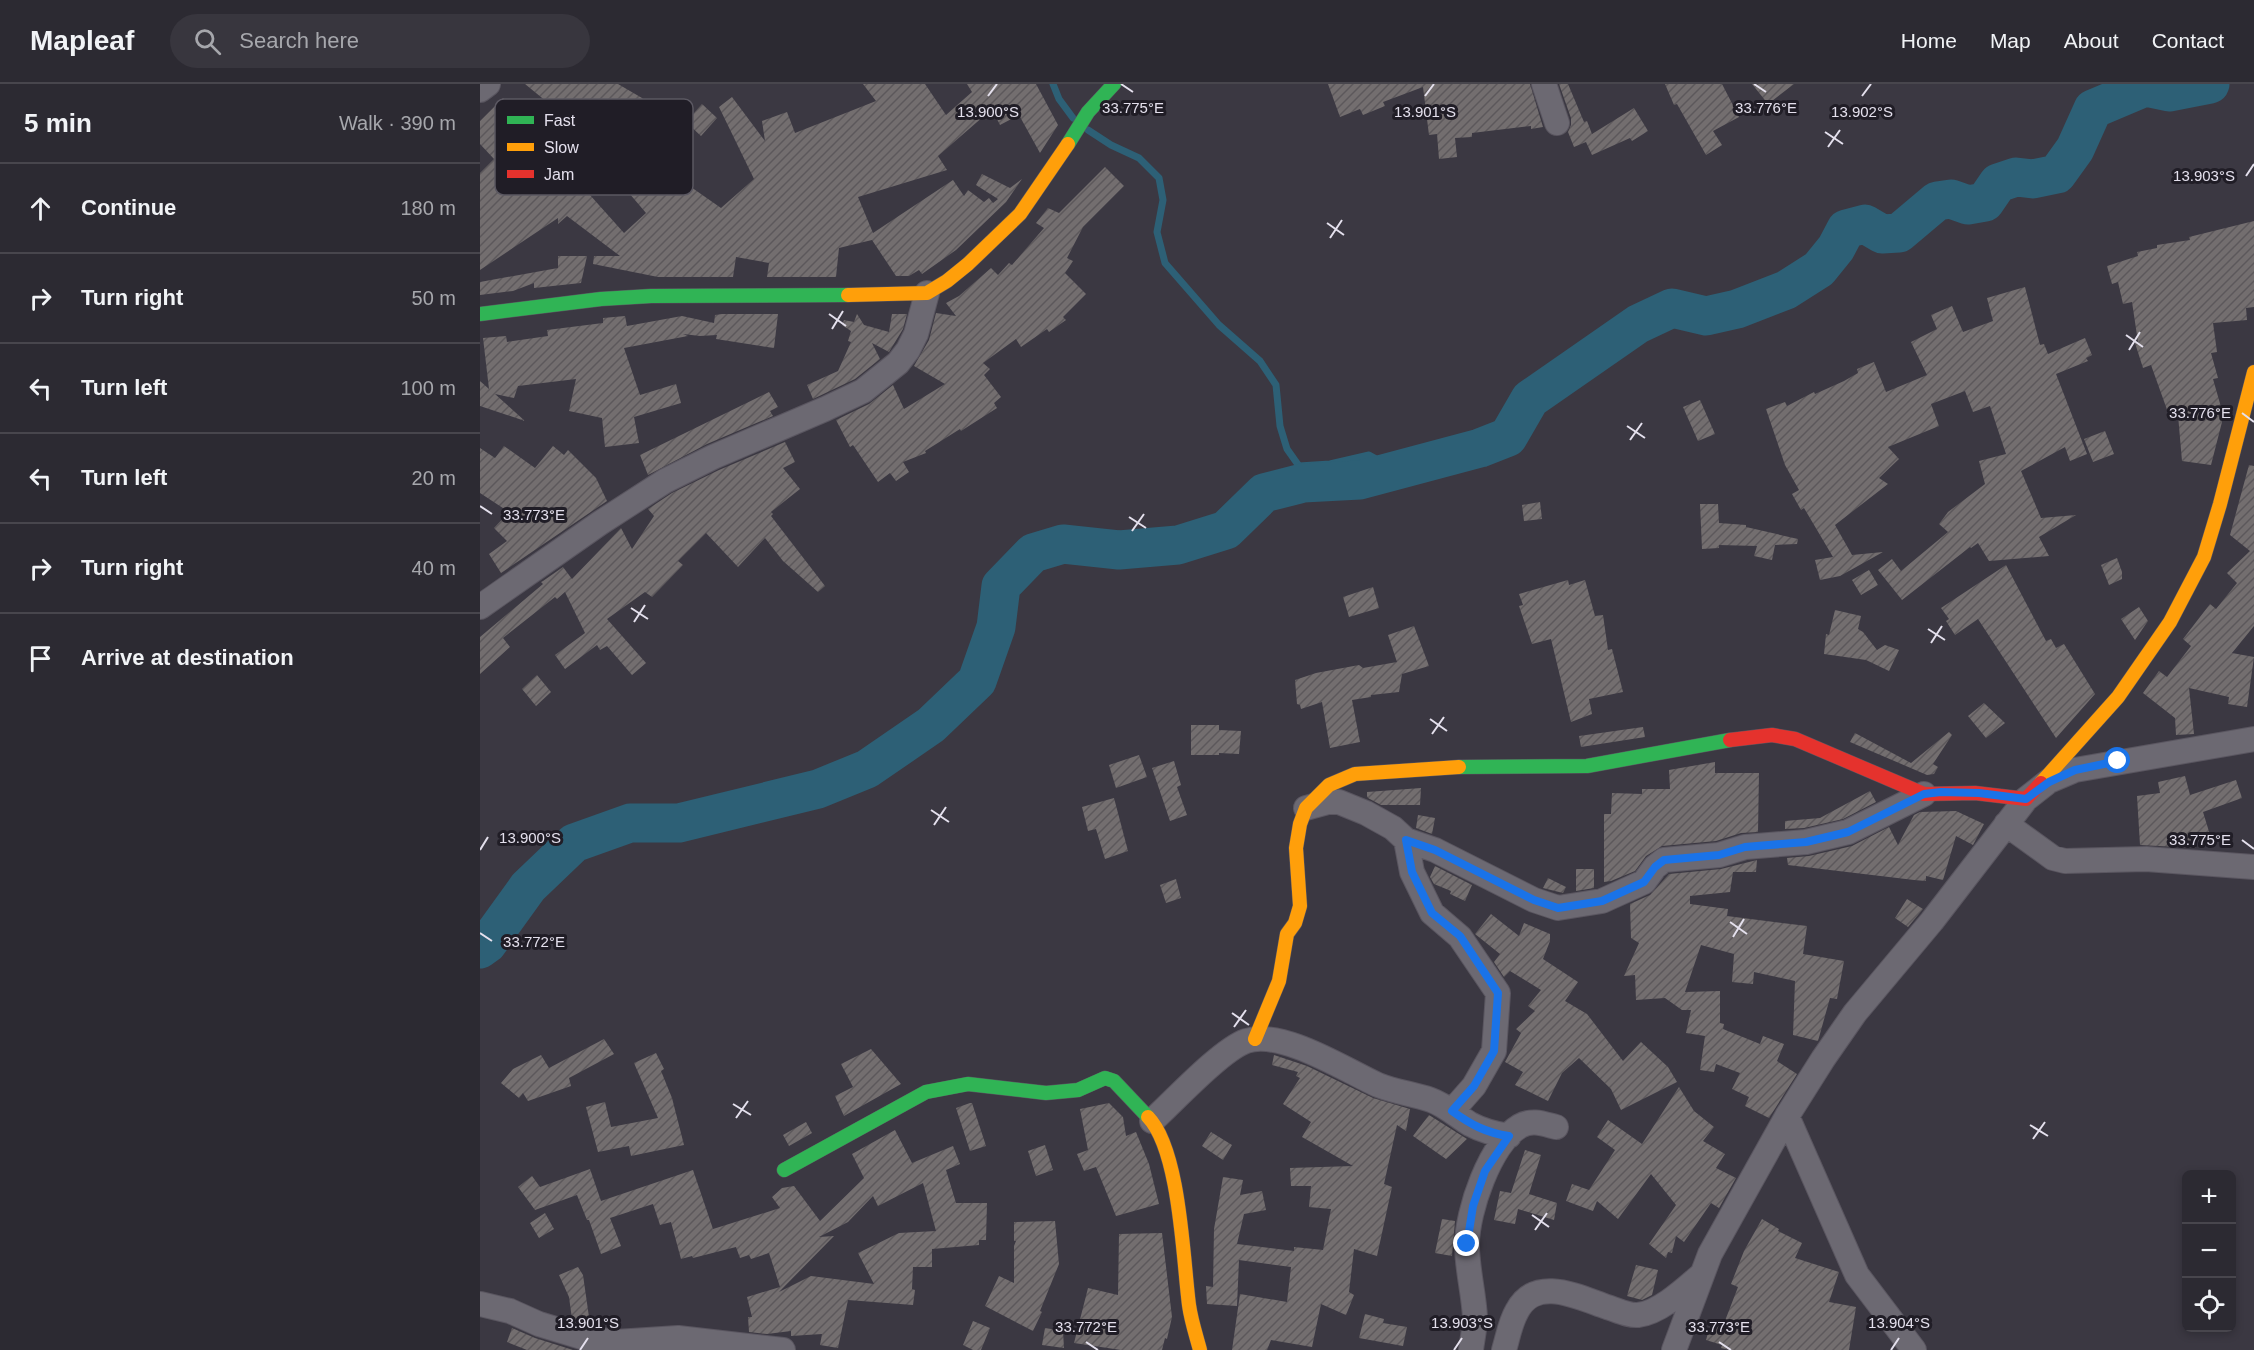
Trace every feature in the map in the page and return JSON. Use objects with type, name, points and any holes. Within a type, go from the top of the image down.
[{"type":"street","points":[[480,90],[488,84]]},
{"type":"street","points":[[480,314],[601,299],[651,296],[927,293],[968,264],[1020,214],[1054,167],[1088,112],[1114,84]]},
{"type":"street","points":[[1544,84],[1557,123]]},
{"type":"street","points":[[480,607],[665,481],[713,457],[863,391],[898,363],[908,350],[921,319],[927,293]]},
{"type":"street","points":[[1674,1350],[1700,1276],[1734,1210],[1787,1116],[1855,1013],[1932,921],[2026,799],[2118,697],[2170,622],[2204,557],[2254,372]]},
{"type":"street","points":[[1255,1039],[1279,981],[1287,934],[1295,922],[1299,906],[1300,885],[1296,848],[1306,808],[1329,786],[1355,774],[1454,767],[1587,766],[1749,737],[1773,735],[1795,739],[1924,794]]},
{"type":"street","points":[[1306,808],[1339,802],[1384,823],[1406,840],[1435,850],[1534,900],[1558,908],[1602,901],[1644,882],[1655,867],[1664,860],[1719,855],[1745,847],[1806,842],[1848,832],[1924,794],[1979,793],[2026,799],[2049,782],[2075,770],[2254,739]]},
{"type":"street","points":[[2006,824],[2053,858],[2065,861],[2146,860],[2254,867]]},
{"type":"street","points":[[1406,840],[1412,872],[1432,913],[1460,936],[1498,993],[1494,1051],[1474,1086],[1452,1111]]},
{"type":"street","points":[[1152,1121],[1229,1050],[1255,1039],[1273,1041],[1306,1050],[1378,1085],[1432,1100],[1491,1134],[1509,1136]]},
{"type":"street","points":[[784,1170],[926,1092],[968,1083],[1046,1093],[1078,1090],[1105,1078],[1114,1081],[1152,1121],[1164,1146],[1178,1203],[1189,1308],[1200,1350]]},
{"type":"street","points":[[1787,1116],[1857,1275],[1914,1350]]},
{"type":"street","points":[[1471,1350],[1474,1318],[1467,1244],[1473,1206],[1485,1171],[1509,1136],[1522,1125],[1536,1122],[1556,1127]]},
{"type":"street","points":[[1504,1350],[1517,1309],[1535,1292],[1547,1290],[1565,1293],[1625,1313],[1638,1315],[1653,1310],[1674,1298],[1700,1276]]},
{"type":"street","points":[[480,1304],[510,1311],[538,1324],[585,1338],[616,1342],[678,1338],[783,1350]]},
{"type":"building","points":[[525,84],[618,84],[643,99],[543,99]]},
{"type":"building","points":[[863,84],[925,84],[946,115],[972,92],[967,84],[1036,84],[1058,125],[1040,153],[1019,115],[1000,125],[992,109],[938,156],[947,170],[858,197],[873,233],[953,180],[964,196],[968,190],[984,202],[989,198],[993,203],[998,199],[976,185],[982,174],[1010,188],[1022,179],[1006,202],[956,250],[922,274],[919,270],[909,276],[896,276],[872,240],[839,248],[836,277],[767,277],[769,263],[736,257],[733,277],[658,277],[593,264],[594,256],[620,256],[567,216],[558,224],[558,218],[480,270],[480,173],[494,159],[480,144],[480,121],[495,106],[495,195],[590,195],[624,233],[646,213],[631,195],[693,195],[693,188],[721,208],[754,179],[719,107],[732,97],[765,141],[762,121],[787,112],[795,133],[876,101]]},
{"type":"building","points":[[1328,84],[1530,84],[1543,127],[1531,129],[1531,126],[1472,133],[1472,137],[1455,138],[1457,157],[1439,159],[1437,134],[1429,135],[1423,87],[1383,102],[1385,106],[1363,115],[1360,109],[1340,117]]},
{"type":"building","points":[[1559,84],[1568,84],[1584,122],[1587,121],[1592,134],[1634,108],[1648,131],[1632,141],[1630,138],[1592,155],[1586,142],[1574,147],[1568,132],[1571,118]]},
{"type":"building","points":[[1665,84],[1722,84],[1739,117],[1713,131],[1722,145],[1706,155],[1677,104],[1674,105]]},
{"type":"building","points":[[1752,84],[1794,84],[1768,104]]},
{"type":"building","points":[[702,104],[717,118],[701,136],[693,129],[693,114]]},
{"type":"building","points":[[1105,167],[1124,186],[1083,227],[1067,258],[1073,261],[1065,273],[1086,294],[1063,317],[1066,320],[1049,332],[1047,329],[1021,347],[1016,339],[983,363],[990,369],[984,375],[1001,397],[994,403],[997,408],[925,451],[926,453],[903,462],[909,472],[896,481],[890,473],[878,482],[853,445],[850,447],[836,420],[869,404],[893,385],[904,409],[945,384],[914,366],[929,340],[936,313],[956,316],[946,303],[959,296],[991,268],[998,275],[1009,263],[1012,265],[1044,228],[1036,223],[1048,208],[1059,213]]},
{"type":"building","points":[[2254,221],[2254,307],[2246,308],[2247,320],[2213,323],[2217,352],[2211,353],[2218,378],[2213,379],[2221,407],[2222,422],[2211,465],[2182,461],[2178,415],[2170,418],[2151,365],[2143,368],[2135,343],[2138,342],[2132,302],[2123,304],[2118,282],[2112,284],[2107,266],[2138,256],[2137,252],[2157,248],[2157,245],[2190,240],[2189,237]]},
{"type":"building","points":[[558,256],[587,256],[581,283],[534,288],[534,283],[513,291],[480,295],[480,282],[558,268]]},
{"type":"building","points":[[2025,287],[2040,345],[2044,344],[2048,354],[2085,338],[2092,355],[2086,358],[2088,361],[2056,374],[2087,454],[2070,461],[2065,447],[2021,471],[2041,518],[2076,515],[2039,537],[2049,556],[1989,561],[1978,543],[1902,600],[1878,570],[1892,559],[1901,571],[1948,532],[1939,524],[1948,512],[1985,484],[1979,461],[2006,454],[1990,406],[1973,412],[1965,391],[1931,404],[1939,426],[1888,447],[1899,459],[1879,478],[1888,484],[1835,525],[1852,555],[1883,552],[1840,576],[1820,580],[1815,560],[1833,557],[1804,508],[1801,510],[1792,494],[1799,490],[1785,465],[1766,409],[1785,402],[1787,406],[1814,392],[1815,394],[1844,381],[1858,373],[1857,369],[1874,362],[1886,392],[1927,375],[1911,342],[1937,329],[1931,315],[1952,306],[1963,332],[1993,321],[1987,298]]},
{"type":"building","points":[[778,314],[774,348],[716,339],[717,335],[683,334],[688,336],[624,348],[640,395],[676,384],[681,403],[634,417],[639,443],[605,447],[602,418],[569,411],[576,379],[518,386],[514,398],[495,394],[525,421],[480,406],[480,381],[489,389],[483,338],[506,336],[507,342],[548,336],[547,330],[603,323],[603,318],[625,316],[627,326],[682,316],[714,323],[715,315]]},
{"type":"building","points":[[857,314],[864,325],[889,332],[892,314],[907,314],[903,329],[889,352],[872,343],[880,359],[855,379],[813,399],[807,385],[838,371],[851,342],[848,341],[851,331],[842,325],[844,320],[854,322]]},
{"type":"building","points":[[769,392],[778,407],[770,411],[773,416],[707,444],[648,475],[640,455]]},
{"type":"building","points":[[1700,400],[1715,434],[1698,441],[1683,407]]},
{"type":"building","points":[[2105,431],[2114,454],[2093,462],[2084,439]]},
{"type":"building","points":[[785,442],[795,462],[783,468],[800,489],[771,512],[773,514],[771,516],[825,586],[818,592],[783,561],[765,538],[738,567],[706,533],[678,561],[683,565],[652,597],[645,592],[607,619],[646,663],[632,675],[607,646],[600,650],[597,645],[565,669],[555,655],[585,633],[565,592],[557,599],[555,597],[503,638],[510,647],[480,674],[480,637],[543,584],[541,582],[563,567],[572,579],[621,528],[632,549],[654,516],[648,509],[672,493],[719,470]]},
{"type":"building","points":[[504,446],[535,468],[553,446],[564,455],[568,450],[596,478],[607,501],[501,573],[489,554],[507,541],[494,528],[509,512],[480,493],[480,448],[495,458]]},
{"type":"building","points":[[2249,465],[2254,466],[2254,626],[2232,653],[2254,657],[2247,707],[2228,704],[2229,697],[2189,688],[2194,734],[2176,735],[2175,718],[2143,693],[2159,671],[2167,677],[2191,646],[2183,639],[2210,604],[2216,609],[2237,583],[2227,573],[2250,551],[2230,535]]},
{"type":"building","points":[[1540,502],[1542,519],[1524,521],[1522,505]]},
{"type":"building","points":[[1700,504],[1718,504],[1719,523],[1746,525],[1746,527],[1798,539],[1797,544],[1775,545],[1772,560],[1754,556],[1757,546],[1719,545],[1719,548],[1702,549]]},
{"type":"building","points":[[2117,558],[2122,579],[2109,585],[2101,565]]},
{"type":"building","points":[[2006,565],[2046,641],[2051,639],[2056,648],[2064,644],[2095,694],[2056,738],[1978,619],[1955,635],[1946,621],[1949,619],[1941,608]]},
{"type":"building","points":[[1869,570],[1878,585],[1861,595],[1852,580]]},
{"type":"building","points":[[1568,580],[1569,585],[1585,580],[1595,616],[1603,615],[1608,650],[1612,649],[1623,692],[1589,699],[1592,714],[1571,722],[1551,639],[1532,644],[1519,606],[1523,605],[1519,594]]},
{"type":"building","points":[[1373,587],[1379,608],[1349,617],[1343,597]]},
{"type":"building","points":[[2139,607],[2148,621],[2135,640],[2121,619]]},
{"type":"building","points":[[1835,610],[1861,616],[1858,629],[1877,650],[1885,645],[1899,650],[1889,671],[1866,660],[1824,654],[1826,634],[1829,635]]},
{"type":"building","points":[[1414,626],[1429,666],[1402,674],[1399,692],[1352,700],[1360,742],[1330,748],[1322,702],[1301,709],[1297,704],[1295,680],[1316,673],[1359,665],[1363,668],[1397,662],[1388,635]]},
{"type":"building","points":[[537,675],[551,692],[536,706],[522,689]]},
{"type":"building","points":[[1984,703],[2005,723],[1986,738],[1968,716]]},
{"type":"building","points":[[1191,725],[1219,725],[1219,730],[1241,731],[1239,754],[1191,755]]},
{"type":"building","points":[[1643,727],[1645,737],[1581,747],[1579,736]]},
{"type":"building","points":[[1949,732],[1952,735],[1933,764],[1938,767],[1934,774],[1927,775],[1850,742],[1855,733],[1911,763]]},
{"type":"building","points":[[1139,755],[1147,777],[1116,788],[1109,765]]},
{"type":"building","points":[[1174,761],[1181,785],[1177,787],[1187,815],[1170,821],[1152,768]]},
{"type":"building","points":[[1715,762],[1715,773],[1759,773],[1758,832],[1741,833],[1716,841],[1662,846],[1646,856],[1635,871],[1604,882],[1604,814],[1611,814],[1612,793],[1642,794],[1642,789],[1670,789],[1669,770]]},
{"type":"building","points":[[2185,776],[2190,795],[2236,780],[2242,798],[2203,812],[2211,838],[2196,842],[2196,848],[2140,845],[2137,796],[2160,793],[2158,782]]},
{"type":"building","points":[[1421,788],[1420,805],[1381,805],[1367,796],[1367,792]]},
{"type":"building","points":[[1870,791],[1876,802],[1843,819],[1804,828],[1785,829],[1785,821],[1820,818]]},
{"type":"building","points":[[1114,798],[1128,851],[1105,859],[1096,829],[1088,831],[1082,807]]},
{"type":"building","points":[[1956,811],[1984,824],[1973,845],[1956,836],[1943,880],[1926,876],[1926,881],[1914,880],[1788,865],[1787,858],[1809,856],[1852,846],[1889,827],[1898,845],[1914,815],[1920,812]]},
{"type":"building","points":[[1418,815],[1435,818],[1432,834],[1416,828]]},
{"type":"building","points":[[1757,860],[1756,872],[1733,872],[1730,892],[1690,896],[1690,904],[1728,909],[1727,916],[1807,926],[1803,954],[1844,961],[1837,999],[1830,998],[1818,1041],[1793,1035],[1795,981],[1754,972],[1753,984],[1732,982],[1734,954],[1701,945],[1685,992],[1720,991],[1720,1023],[1724,1024],[1723,1029],[1760,1044],[1763,1036],[1784,1044],[1777,1061],[1797,1074],[1769,1118],[1745,1106],[1749,1097],[1732,1089],[1740,1073],[1716,1064],[1714,1072],[1700,1070],[1705,1036],[1686,1033],[1691,1010],[1682,1010],[1665,998],[1636,1000],[1635,975],[1624,976],[1639,943],[1631,938],[1630,904],[1650,895],[1669,874],[1721,869]]},
{"type":"building","points":[[1435,866],[1472,885],[1465,901],[1450,894],[1451,891],[1434,884],[1430,877]]},
{"type":"building","points":[[1576,869],[1594,869],[1594,888],[1576,891]]},
{"type":"building","points":[[1548,878],[1566,887],[1563,893],[1543,888]]},
{"type":"building","points":[[1176,879],[1181,898],[1166,903],[1160,885]]},
{"type":"building","points":[[1907,899],[1923,909],[1908,927],[1895,918]]},
{"type":"building","points":[[1491,914],[1519,936],[1524,923],[1550,934],[1550,941],[1543,959],[1578,982],[1565,1001],[1587,1014],[1623,1061],[1641,1042],[1668,1067],[1677,1082],[1621,1110],[1611,1089],[1579,1058],[1562,1073],[1548,1101],[1515,1085],[1523,1072],[1505,1062],[1521,1033],[1516,1029],[1535,1011],[1528,1006],[1541,990],[1510,971],[1504,977],[1494,962],[1500,954],[1475,934]]},
{"type":"building","points":[[604,1039],[614,1054],[569,1078],[571,1086],[528,1101],[523,1093],[519,1098],[501,1083],[513,1069],[541,1055],[549,1068]]},
{"type":"building","points":[[871,1049],[901,1084],[844,1116],[835,1096],[853,1087],[841,1064]]},
{"type":"building","points":[[656,1053],[664,1069],[661,1071],[672,1098],[684,1145],[631,1156],[629,1146],[598,1152],[586,1107],[605,1102],[611,1127],[658,1118],[634,1063]]},
{"type":"building","points":[[1274,1055],[1307,1066],[1373,1098],[1410,1109],[1406,1131],[1397,1125],[1384,1184],[1392,1187],[1377,1256],[1354,1249],[1349,1292],[1354,1295],[1346,1315],[1321,1304],[1312,1347],[1271,1340],[1267,1350],[1232,1350],[1240,1294],[1287,1302],[1291,1267],[1239,1260],[1237,1306],[1207,1304],[1206,1286],[1213,1287],[1214,1229],[1223,1177],[1243,1180],[1240,1195],[1262,1191],[1266,1210],[1244,1214],[1237,1244],[1294,1251],[1294,1247],[1323,1250],[1331,1209],[1309,1207],[1311,1186],[1291,1186],[1290,1168],[1353,1166],[1302,1137],[1311,1122],[1283,1104],[1300,1078],[1296,1076],[1298,1072],[1272,1065]]},
{"type":"building","points":[[1679,1087],[1694,1111],[1714,1127],[1703,1141],[1725,1154],[1716,1168],[1736,1178],[1719,1208],[1711,1203],[1684,1242],[1676,1236],[1672,1253],[1668,1252],[1666,1258],[1649,1244],[1676,1205],[1651,1174],[1618,1219],[1597,1201],[1593,1211],[1566,1201],[1572,1184],[1589,1190],[1615,1150],[1597,1137],[1608,1120],[1642,1144]]},
{"type":"building","points":[[972,1103],[986,1146],[970,1151],[956,1108]]},
{"type":"building","points":[[1109,1103],[1123,1117],[1126,1136],[1136,1132],[1149,1164],[1159,1204],[1116,1216],[1096,1167],[1084,1171],[1077,1154],[1088,1150],[1080,1109]]},
{"type":"building","points":[[1429,1115],[1467,1139],[1446,1159],[1413,1136]]},
{"type":"building","points":[[806,1122],[812,1133],[789,1146],[783,1135]]},
{"type":"building","points":[[895,1130],[912,1163],[953,1146],[960,1164],[946,1170],[956,1203],[987,1203],[986,1240],[979,1240],[979,1245],[932,1249],[932,1267],[913,1267],[912,1289],[915,1290],[913,1305],[848,1300],[838,1348],[820,1345],[822,1334],[791,1336],[791,1331],[767,1334],[749,1332],[748,1317],[752,1317],[747,1297],[780,1287],[769,1253],[751,1259],[749,1255],[740,1258],[736,1247],[681,1259],[671,1222],[660,1225],[653,1204],[610,1218],[621,1246],[601,1254],[577,1195],[535,1210],[518,1187],[532,1176],[540,1187],[590,1169],[601,1201],[693,1170],[713,1229],[780,1208],[772,1197],[782,1188],[794,1186],[820,1221],[864,1178],[852,1154]],"holes":[[[923,1183],[936,1231],[899,1233],[858,1253],[874,1284],[811,1276],[779,1292],[834,1236],[819,1237],[848,1222],[873,1196],[878,1206]]]},
{"type":"building","points":[[1211,1132],[1232,1145],[1223,1160],[1202,1146]]},
{"type":"building","points":[[1045,1145],[1053,1170],[1036,1176],[1028,1151]]},
{"type":"building","points":[[1525,1150],[1541,1155],[1529,1194],[1557,1203],[1554,1220],[1518,1209],[1515,1224],[1494,1220],[1500,1191],[1511,1193]]},
{"type":"building","points":[[545,1213],[554,1229],[539,1238],[530,1223]]},
{"type":"building","points":[[1442,1219],[1455,1221],[1452,1256],[1435,1253]]},
{"type":"building","points":[[1762,1219],[1779,1229],[1778,1231],[1802,1243],[1795,1258],[1839,1272],[1829,1302],[1856,1307],[1849,1350],[1730,1350],[1706,1340],[1711,1323],[1723,1326],[1738,1287],[1731,1284],[1744,1251]]},
{"type":"building","points":[[1055,1221],[1059,1264],[1033,1331],[985,1306],[999,1276],[1014,1283],[1016,1241],[1014,1241],[1014,1222]]},
{"type":"building","points":[[1162,1233],[1172,1317],[1162,1350],[1121,1350],[1074,1343],[1088,1288],[1118,1295],[1119,1234]]},
{"type":"building","points":[[1636,1265],[1658,1270],[1652,1295],[1642,1300],[1627,1296]]},
{"type":"building","points":[[578,1267],[583,1275],[590,1324],[572,1319],[569,1297],[559,1275]]},
{"type":"building","points":[[1365,1314],[1384,1319],[1383,1323],[1407,1327],[1403,1346],[1359,1338]]},
{"type":"building","points":[[973,1321],[990,1328],[981,1350],[973,1350],[963,1345]]},
{"type":"building","points":[[512,1328],[573,1350],[527,1350],[507,1342]]},
{"type":"building","points":[[1045,1328],[1063,1331],[1064,1348],[1042,1345]]},
{"type":"waterway","points":[[1053,84],[1059,99],[1073,118]]},
{"type":"waterway","points":[[480,949],[487,944],[528,887],[574,843],[630,823],[679,823],[818,789],[867,769],[931,725],[977,681],[996,627],[1001,586],[1033,553],[1063,544],[1119,550],[1178,545],[1226,530],[1264,493],[1303,483],[1360,480],[1480,448],[1508,437],[1530,399],[1638,324],[1672,308],[1706,316],[1737,309],[1786,290],[1819,269],[1836,248],[1846,229],[1865,224],[1882,234],[1899,233],[1937,201],[1951,199],[1968,205],[1985,202],[1998,183],[2016,177],[2033,179],[2057,174],[2075,149],[2093,109],[2145,87],[2169,92],[2210,84]]},
{"type":"waterway","points":[[1088,130],[1111,145],[1139,158],[1159,178],[1163,200],[1157,232],[1165,263],[1219,325],[1260,361],[1276,385],[1280,426],[1287,449],[1299,466],[1330,464],[1369,455],[1396,470]]},
{"type":"traffic: fast","points":[[1068,144],[1088,112],[1114,84]]},
{"type":"traffic: fast","points":[[480,314],[601,299],[651,296],[848,295]]},
{"type":"traffic: fast","points":[[1459,767],[1587,766],[1730,740]]},
{"type":"traffic: fast","points":[[784,1170],[926,1092],[968,1084],[1046,1093],[1078,1090],[1105,1078],[1114,1081],[1148,1117]]},
{"type":"traffic: slow","points":[[848,295],[927,293],[947,281],[1020,214],[1068,144]]},
{"type":"traffic: slow","points":[[2041,783],[2118,697],[2170,622],[2204,557],[2254,372]]},
{"type":"traffic: slow","points":[[1255,1039],[1279,981],[1287,934],[1295,923],[1300,906],[1296,848],[1300,824],[1306,808],[1329,785],[1355,774],[1459,767]]},
{"type":"traffic: slow","points":[[1148,1117],[1159,1133],[1173,1179],[1182,1234],[1189,1305],[1200,1350]]},
{"type":"traffic: jam","points":[[1730,740],[1772,735],[1795,739],[1924,794],[1975,793],[2026,799],[2041,783]]},
{"type":"route","points":[[1467,1244],[1473,1206],[1485,1171],[1509,1136],[1491,1134],[1452,1111],[1474,1086],[1494,1051],[1498,993],[1460,936],[1432,913],[1412,872],[1406,840],[1435,850],[1534,900],[1558,908],[1602,901],[1644,882],[1655,867],[1664,860],[1719,855],[1745,847],[1806,842],[1848,832],[1924,794],[1979,793],[2026,799],[2049,782],[2075,770],[2118,761]]}]
